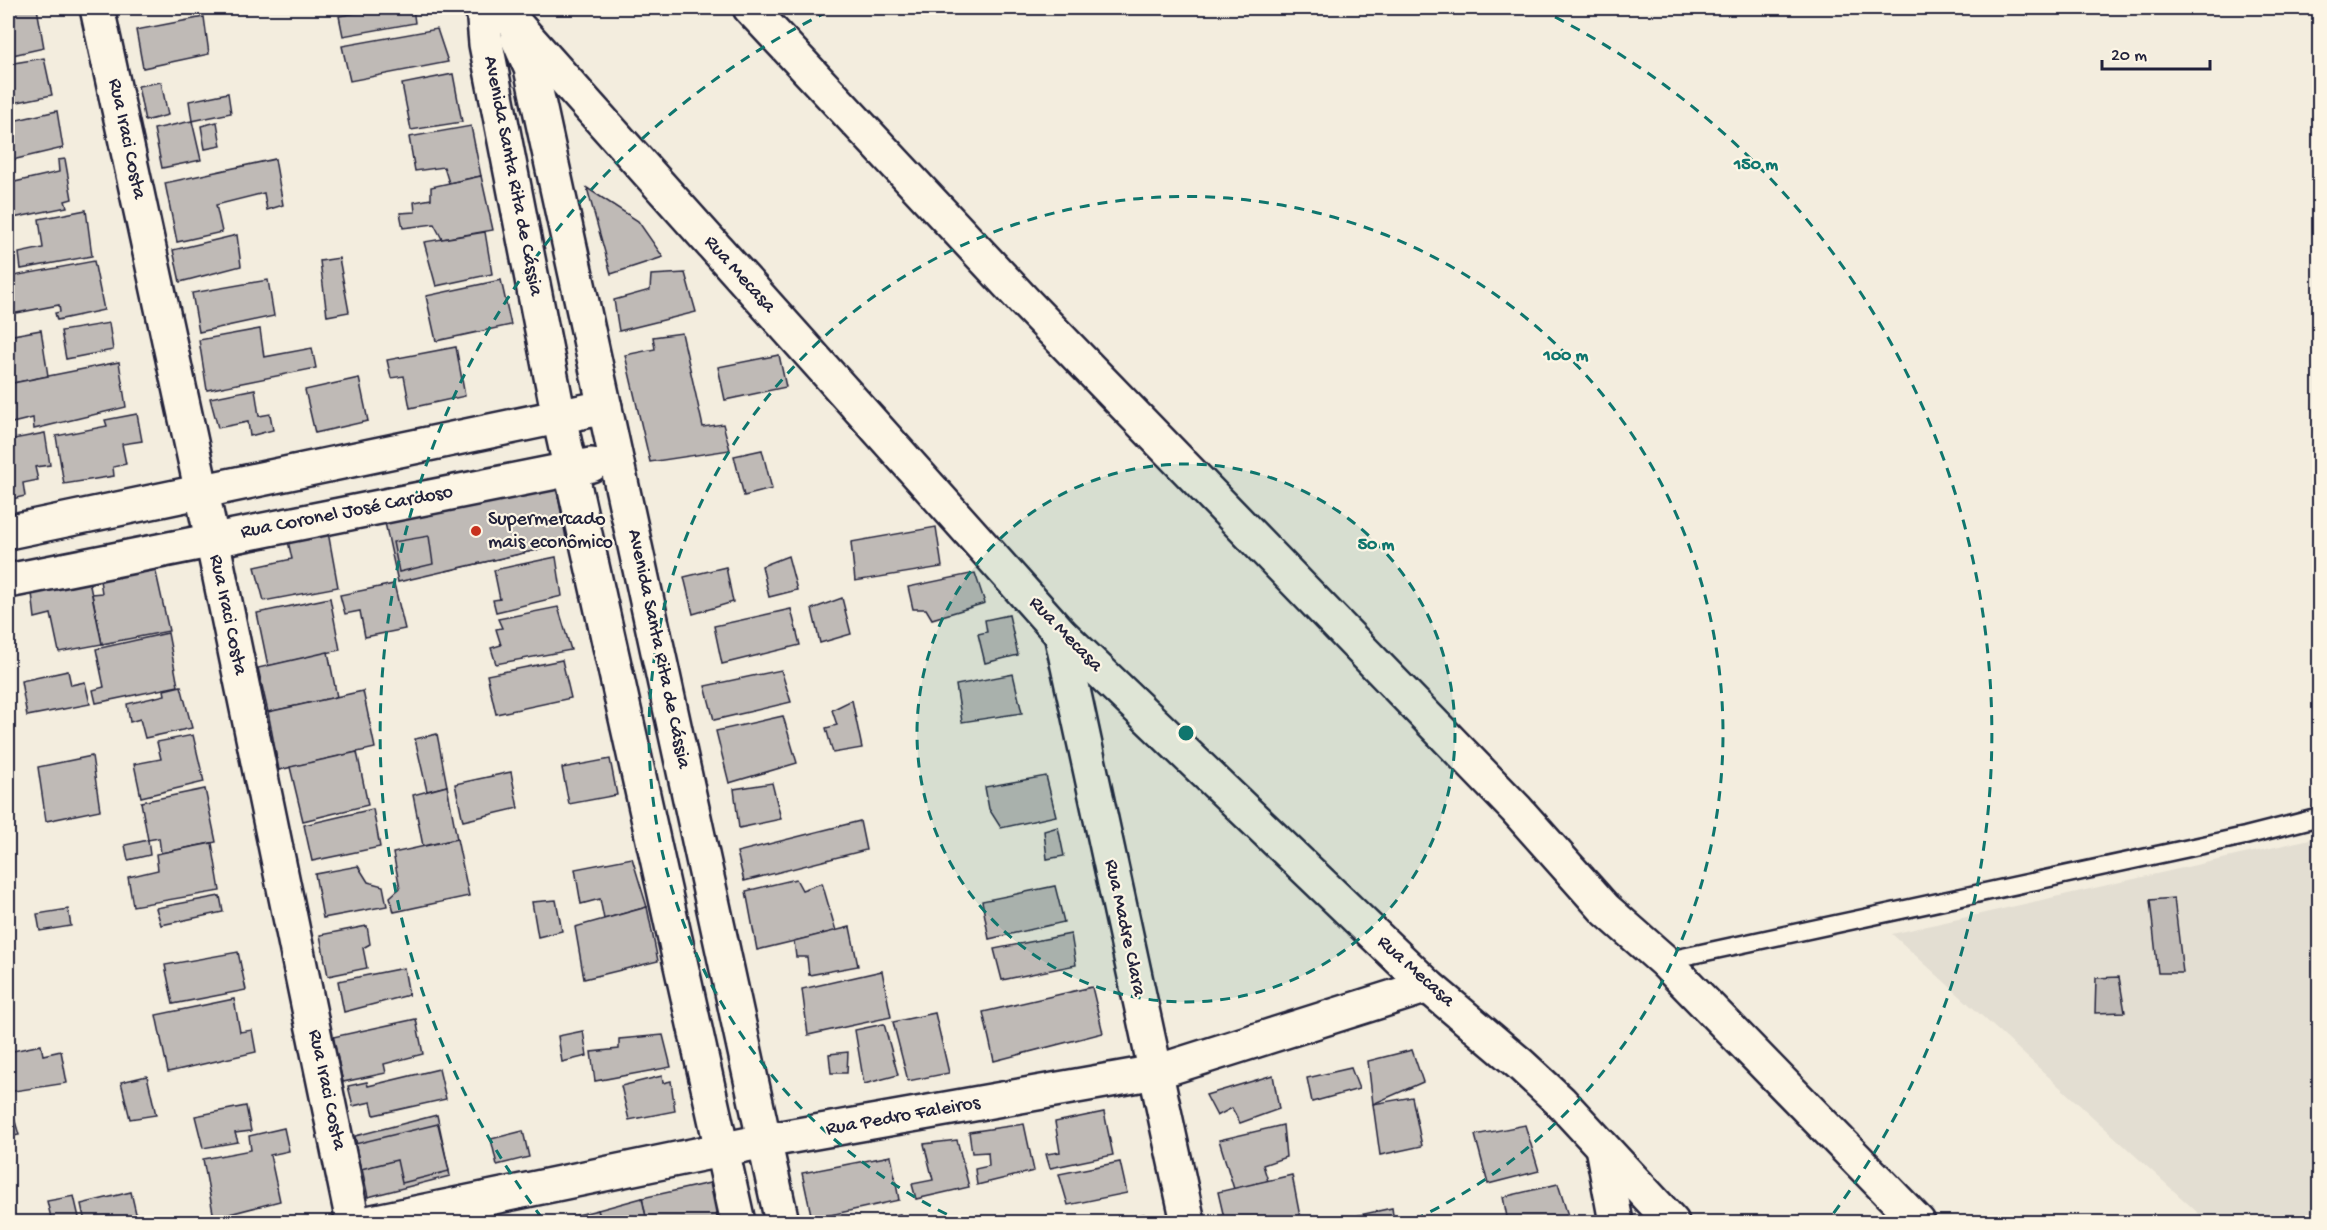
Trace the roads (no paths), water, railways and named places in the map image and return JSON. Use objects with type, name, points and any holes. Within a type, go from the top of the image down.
[{"type":"street","name":"Rua Iraci Costa","points":[[98,8],[212,539],[353,1222]]},
{"type":"street","name":"Avenida Santa Rita de Cássia","points":[[498,8],[531,68],[782,1222]]},
{"type":"street","name":"Avenida Santa Rita de Cássia","points":[[498,8],[486,44],[558,417],[738,1222]]},
{"type":"street","name":"Rua Mecasa","points":[[498,8],[1061,634],[1428,987],[1520,1064],[1560,1101],[1672,1222]]},
{"type":"street","points":[[750,8],[1024,301],[1516,809],[1605,909],[1664,961],[1918,1222]]},
{"type":"street","points":[[8,532],[605,407]]},
{"type":"street","name":"Rua Coronel José Cardoso","points":[[8,581],[616,460]]},
{"type":"street","name":"Rua Madre Clara","points":[[1061,634],[1188,1222]]},
{"type":"street","name":"Rua Pedro Faleiros","points":[[372,1222],[764,1141],[1156,1072],[1428,987]]},
{"type":"street","points":[[1602,1147],[1616,1222]]},
{"type":"lane","points":[[1664,961],[2245,836],[2319,817]]},
{"type":"place","name":"Supermercado mais econômico","points":[[476,531]]}]
